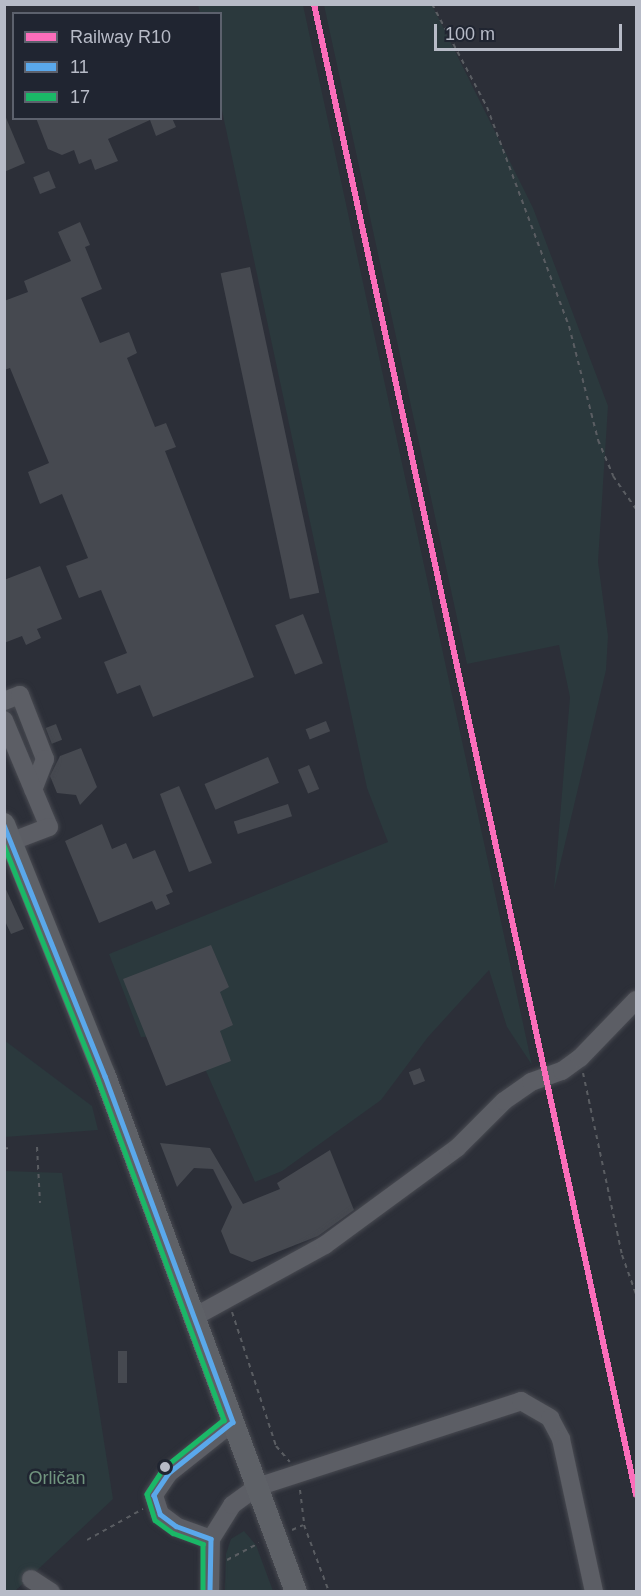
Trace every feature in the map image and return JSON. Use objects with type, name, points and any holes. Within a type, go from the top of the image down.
[{"type":"main road","points":[[8,833],[194,1317],[296,1592]]},
{"type":"street","points":[[4,701],[20,695],[45,759],[33,790]]},
{"type":"street","points":[[4,720],[49,827],[8,833]]},
{"type":"street","points":[[194,1317],[231,1299],[325,1245],[457,1148],[504,1101],[531,1082],[562,1071],[580,1058],[636,1000]]},
{"type":"street","points":[[210,1592],[210,1539],[232,1505],[257,1486],[509,1401],[533,1404],[550,1418],[561,1439],[594,1592]]},
{"type":"street","points":[[210,1539],[176,1526],[160,1514],[154,1495],[169,1473],[233,1422]]},
{"type":"street","points":[[31,1579],[51,1592]]},
{"type":"path","points":[[432,4],[487,107],[569,326],[598,440],[613,476],[636,509]]},
{"type":"path","points":[[580,1058],[622,1256],[636,1294]]},
{"type":"path","points":[[37,1147],[40,1203]]},
{"type":"path","points":[[231,1299],[233,1326],[276,1446],[294,1474],[303,1497],[304,1525],[329,1592]]},
{"type":"path","points":[[87,1540],[156,1501]]},
{"type":"path","points":[[210,1564],[223,1563],[275,1536],[304,1525]]},
{"type":"green space","points":[[198,5],[303,5],[532,1065],[507,1027],[489,970],[428,1037],[381,1100],[282,1171],[255,1182],[206,1071],[184,1035],[141,1037],[109,954],[388,842],[367,788],[222,111],[222,12],[200,12]]},
{"type":"green space","points":[[324,5],[432,5],[533,208],[608,406],[598,562],[608,636],[606,670],[554,890],[570,697],[559,645],[467,664]]},
{"type":"green space","points":[[4,1040],[92,1106],[98,1130],[5,1137]]},
{"type":"green space","name":"Orličan","points":[[5,1171],[62,1173],[113,1499],[15,1591],[5,1592]]},
{"type":"green space","points":[[244,1531],[256,1545],[273,1591],[225,1591],[226,1554],[231,1539]]},
{"type":"building","points":[[4,113],[25,163],[4,172]]},
{"type":"building","points":[[37,120],[150,120],[108,139],[118,161],[95,170],[91,159],[79,164],[74,150],[62,155],[48,149]]},
{"type":"building","points":[[150,120],[173,120],[176,127],[156,136]]},
{"type":"building","points":[[49,171],[56,188],[40,194],[33,177]]},
{"type":"building","points":[[80,222],[90,245],[85,247],[102,289],[81,298],[100,343],[129,332],[137,353],[127,358],[155,427],[166,423],[176,447],[165,451],[254,677],[153,717],[140,685],[117,694],[104,662],[127,653],[101,590],[79,598],[66,566],[88,558],[62,494],[40,504],[28,472],[49,463],[10,368],[4,370],[4,301],[28,292],[24,281],[71,261],[58,232]]},
{"type":"building","points":[[250,267],[319,593],[290,599],[221,273]]},
{"type":"building","points":[[40,566],[62,619],[37,629],[41,638],[26,645],[22,636],[4,643],[4,580]]},
{"type":"building","points":[[303,614],[323,663],[295,674],[275,625]]},
{"type":"building","points":[[326,721],[330,731],[310,739],[306,729]]},
{"type":"building","points":[[56,724],[62,740],[52,744],[46,728]]},
{"type":"building","points":[[81,748],[97,787],[80,805],[76,795],[57,793],[50,776],[60,756]]},
{"type":"building","points":[[268,757],[279,783],[215,810],[204,784]]},
{"type":"building","points":[[309,765],[319,789],[308,794],[298,770]]},
{"type":"building","points":[[179,786],[212,863],[189,872],[160,794]]},
{"type":"building","points":[[288,804],[292,816],[238,834],[234,822]]},
{"type":"building","points":[[102,824],[112,849],[126,843],[133,859],[155,850],[173,892],[166,895],[170,904],[156,910],[152,901],[99,923],[65,841]]},
{"type":"building","points":[[4,885],[24,929],[11,934],[4,919]]},
{"type":"building","points":[[211,945],[229,987],[220,992],[233,1025],[220,1031],[231,1061],[166,1086],[123,979]]},
{"type":"building","points":[[420,1068],[425,1081],[414,1085],[409,1072]]},
{"type":"building","points":[[160,1143],[210,1148],[243,1204],[280,1189],[277,1183],[330,1150],[354,1210],[318,1236],[252,1262],[230,1253],[221,1231],[232,1207],[213,1169],[194,1168],[177,1187]]},
{"type":"building","points":[[118,1351],[127,1351],[127,1383],[118,1383]]},
{"type":"rail line","name":"R10","points":[[314,4],[636,1495]]},
{"type":"transit line","name":"11","points":[[4,825],[105,1076],[233,1422],[169,1473],[154,1495],[160,1514],[176,1526],[211,1539],[210,1592]]},
{"type":"transit line","name":"17","points":[[4,845],[98,1079],[224,1420],[164,1468],[147,1494],[155,1520],[173,1533],[203,1544],[203,1592]]}]
